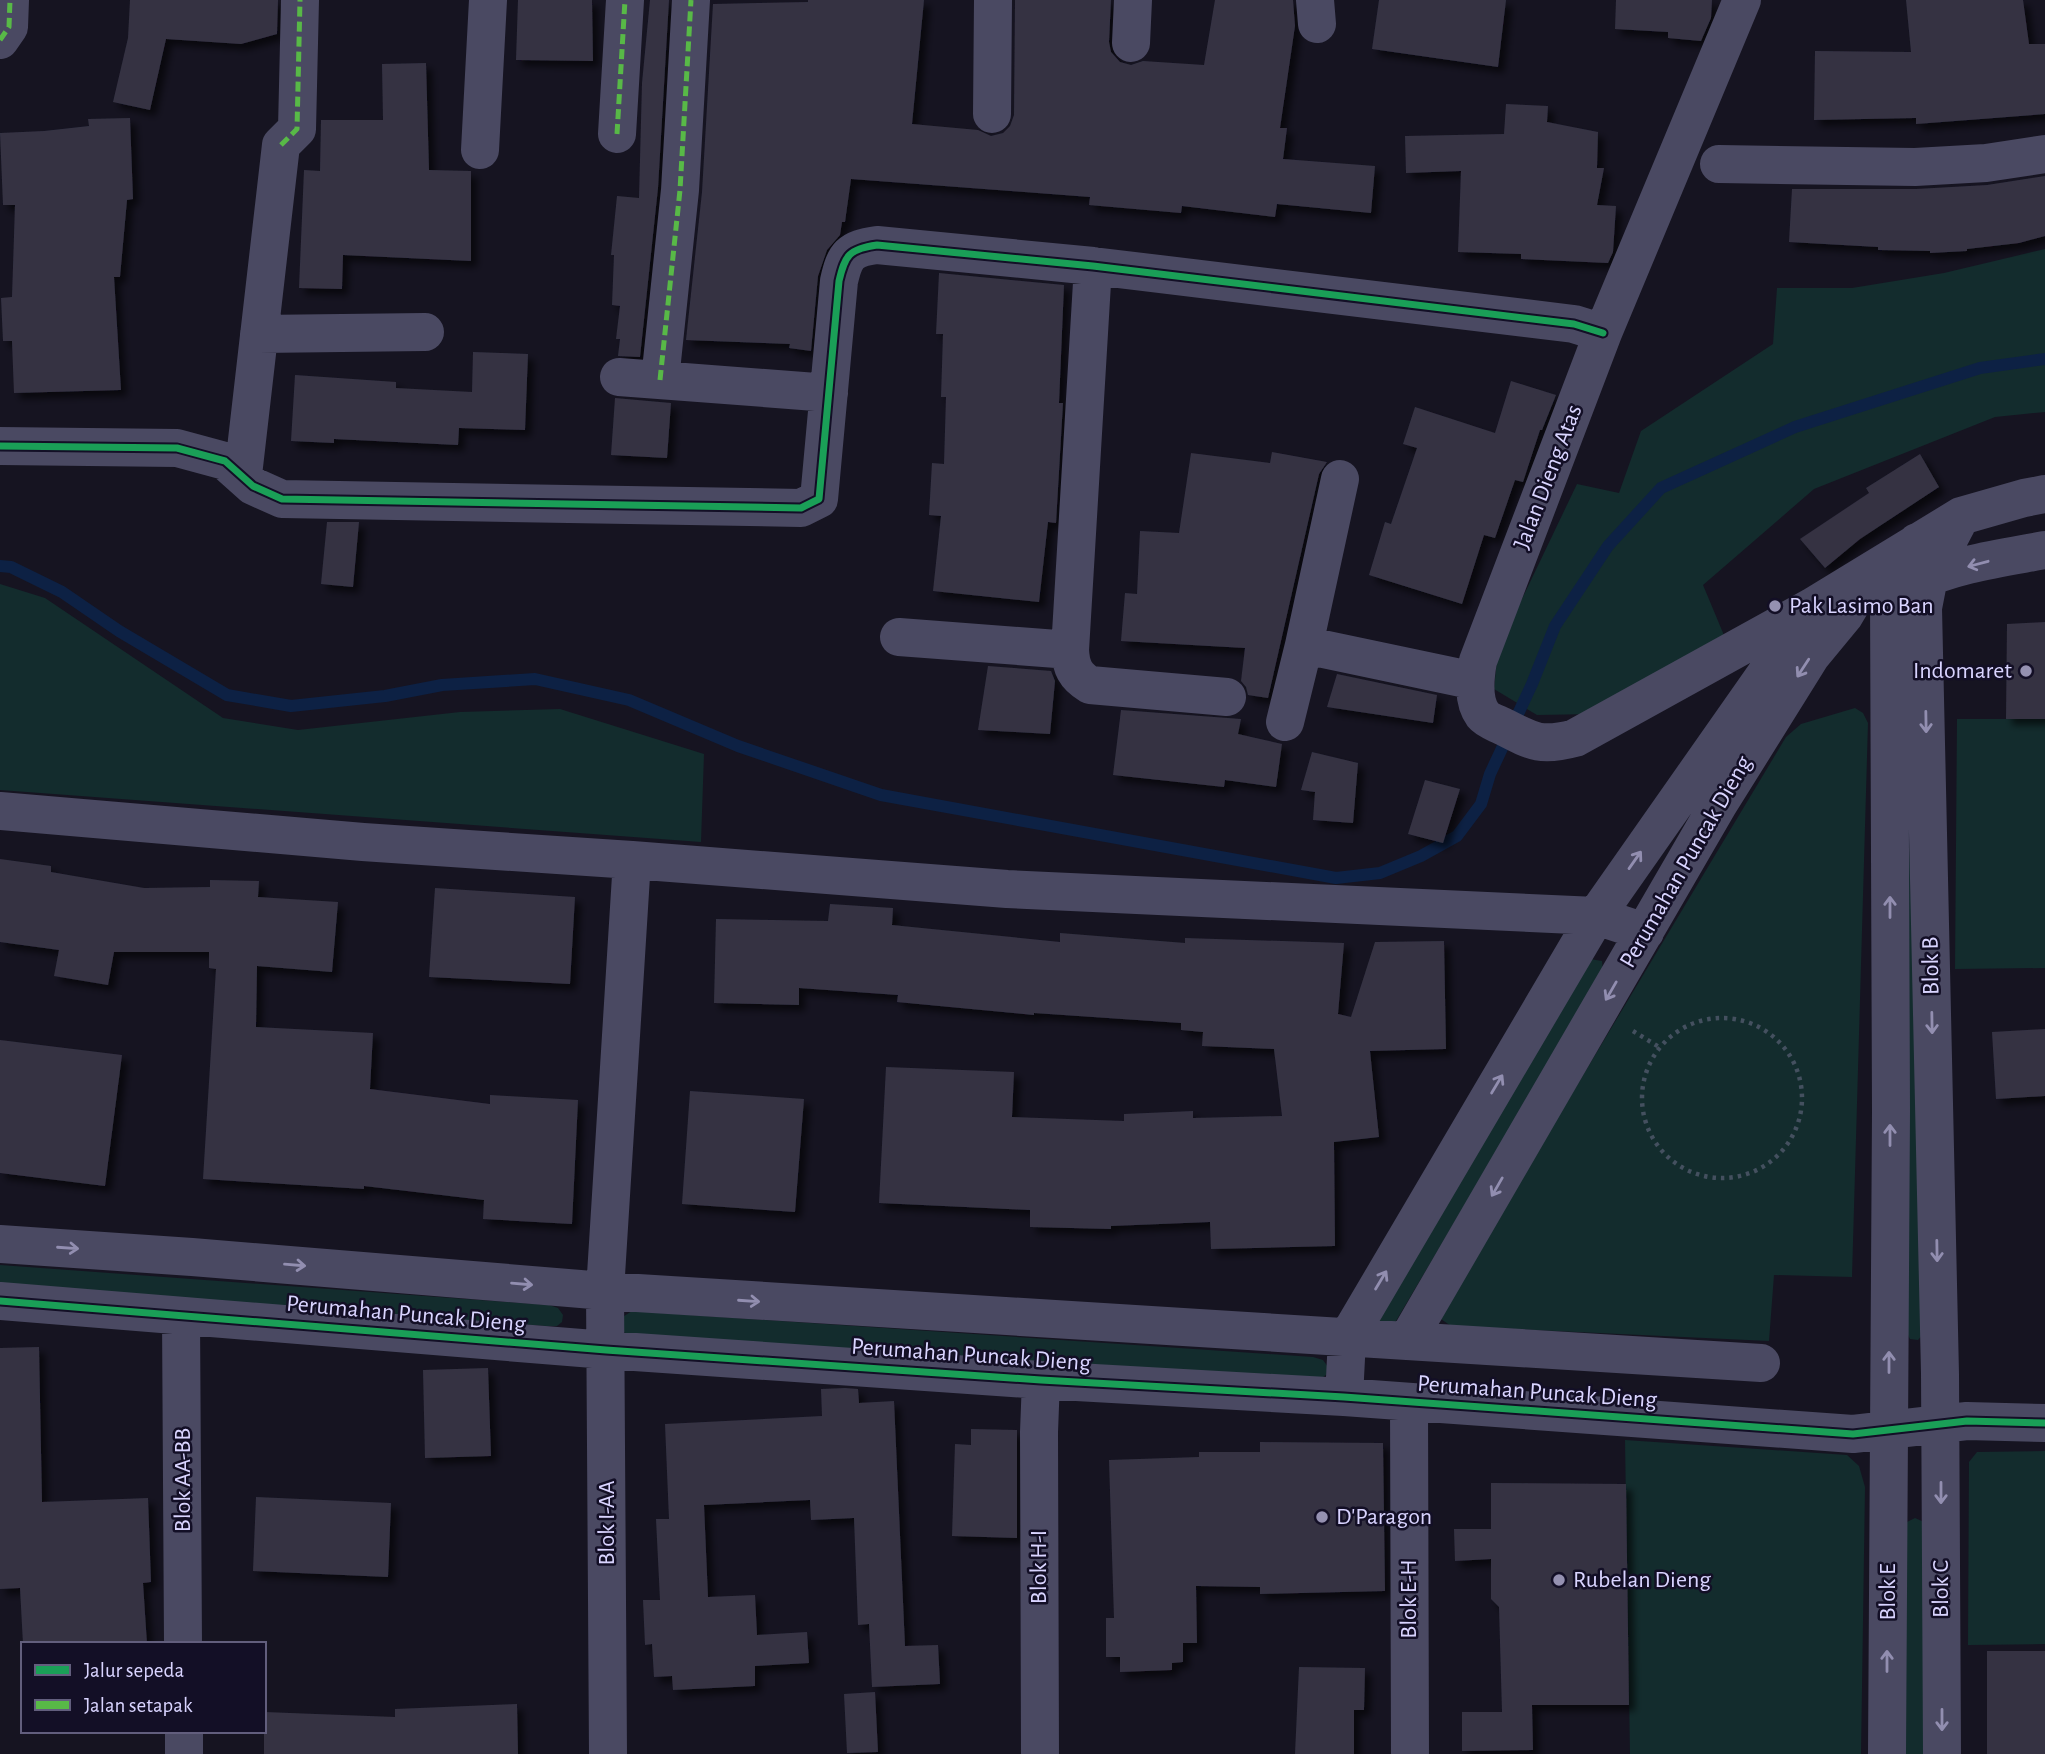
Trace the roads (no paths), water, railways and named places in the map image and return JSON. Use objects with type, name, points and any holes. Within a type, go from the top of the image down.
[{"type":"street","points":[[0,40],[9,27],[10,0]]},
{"type":"street","points":[[243,475],[281,145],[297,129],[300,0]]},
{"type":"street","points":[[480,150],[488,0]]},
{"type":"street","points":[[617,134],[625,0]]},
{"type":"street","points":[[660,380],[680,190],[691,0]]},
{"type":"street","points":[[992,114],[993,0]]},
{"type":"street","points":[[1131,43],[1133,0]]},
{"type":"street","name":"Jalan Dieng Atas","points":[[1718,660],[1575,738],[1552,744],[1531,741],[1484,717],[1477,701],[1475,681],[1478,661],[1603,333],[1742,0]]},
{"type":"street","points":[[1719,164],[1915,167],[1986,163],[2045,154]]},
{"type":"street","points":[[0,446],[177,447],[225,461],[253,486],[282,499],[801,508],[818,499],[839,281],[844,261],[856,248],[877,244],[1093,266],[1574,324],[1603,333]]},
{"type":"street","points":[[1093,266],[1071,664],[1079,678],[1090,685],[1227,697]]},
{"type":"street","points":[[259,334],[425,332]]},
{"type":"street","points":[[620,377],[829,393]]},
{"type":"street","points":[[1285,722],[1340,479]]},
{"type":"street","points":[[1718,660],[1828,612],[1923,560],[1961,516],[2045,494]]},
{"type":"street","points":[[1923,560],[1992,560],[2045,550]]},
{"type":"street","name":"Blok B","points":[[1923,560],[1940,1425]]},
{"type":"street","name":"Blok E","points":[[1879,584],[1891,1125],[1887,1754]]},
{"type":"street","name":"Perumahan Puncak Dieng","points":[[1344,1396],[1347,1339],[1596,916],[1791,639],[1828,612]]},
{"type":"street","name":"Perumahan Puncak Dieng","points":[[1407,1341],[1718,805],[1811,656],[1828,612]]},
{"type":"street","points":[[899,637],[1070,650]]},
{"type":"street","points":[[1718,660],[1791,639]]},
{"type":"street","points":[[1304,645],[1475,681]]},
{"type":"street","points":[[0,811],[363,842],[1007,889],[1596,916],[1645,932]]},
{"type":"street","name":"Blok I-AA","points":[[608,1754],[605,1291],[632,860]]},
{"type":"street","name":"Perumahan Puncak Dieng","points":[[0,1244],[605,1291],[1761,1363]]},
{"type":"street","name":"Perumahan Puncak Dieng","points":[[0,1301],[606,1350],[1041,1380],[1344,1396],[1853,1434],[1967,1421],[2045,1423]]},
{"type":"street","name":"Blok AA-BB","points":[[181,1316],[183,1642]]},
{"type":"street","name":"Blok H-I","points":[[1040,1754],[1041,1380]]},
{"type":"street","name":"Blok E-H","points":[[1409,1402],[1410,1754]]},
{"type":"street","name":"Blok C","points":[[1940,1425],[1942,1754]]},
{"type":"street","points":[[184,1733],[184,1754]]},
{"type":"waterway","points":[[0,566],[11,567],[62,592],[119,631],[227,695],[291,706],[385,696],[442,685],[535,679],[629,700],[738,746],[881,795],[1336,878],[1380,873],[1421,856],[1457,836],[1481,804],[1490,774],[1532,684],[1555,626],[1608,546],[1661,488],[1795,427],[1980,368],[2045,359]]},
{"type":"place","name":"Pak Lasimo Ban","points":[[1775,606]]},
{"type":"place","name":"Indomaret","points":[[2026,671]]},
{"type":"place","name":"D'Paragon","points":[[1322,1517]]},
{"type":"place","name":"Rubelan Dieng","points":[[1559,1580]]}]
